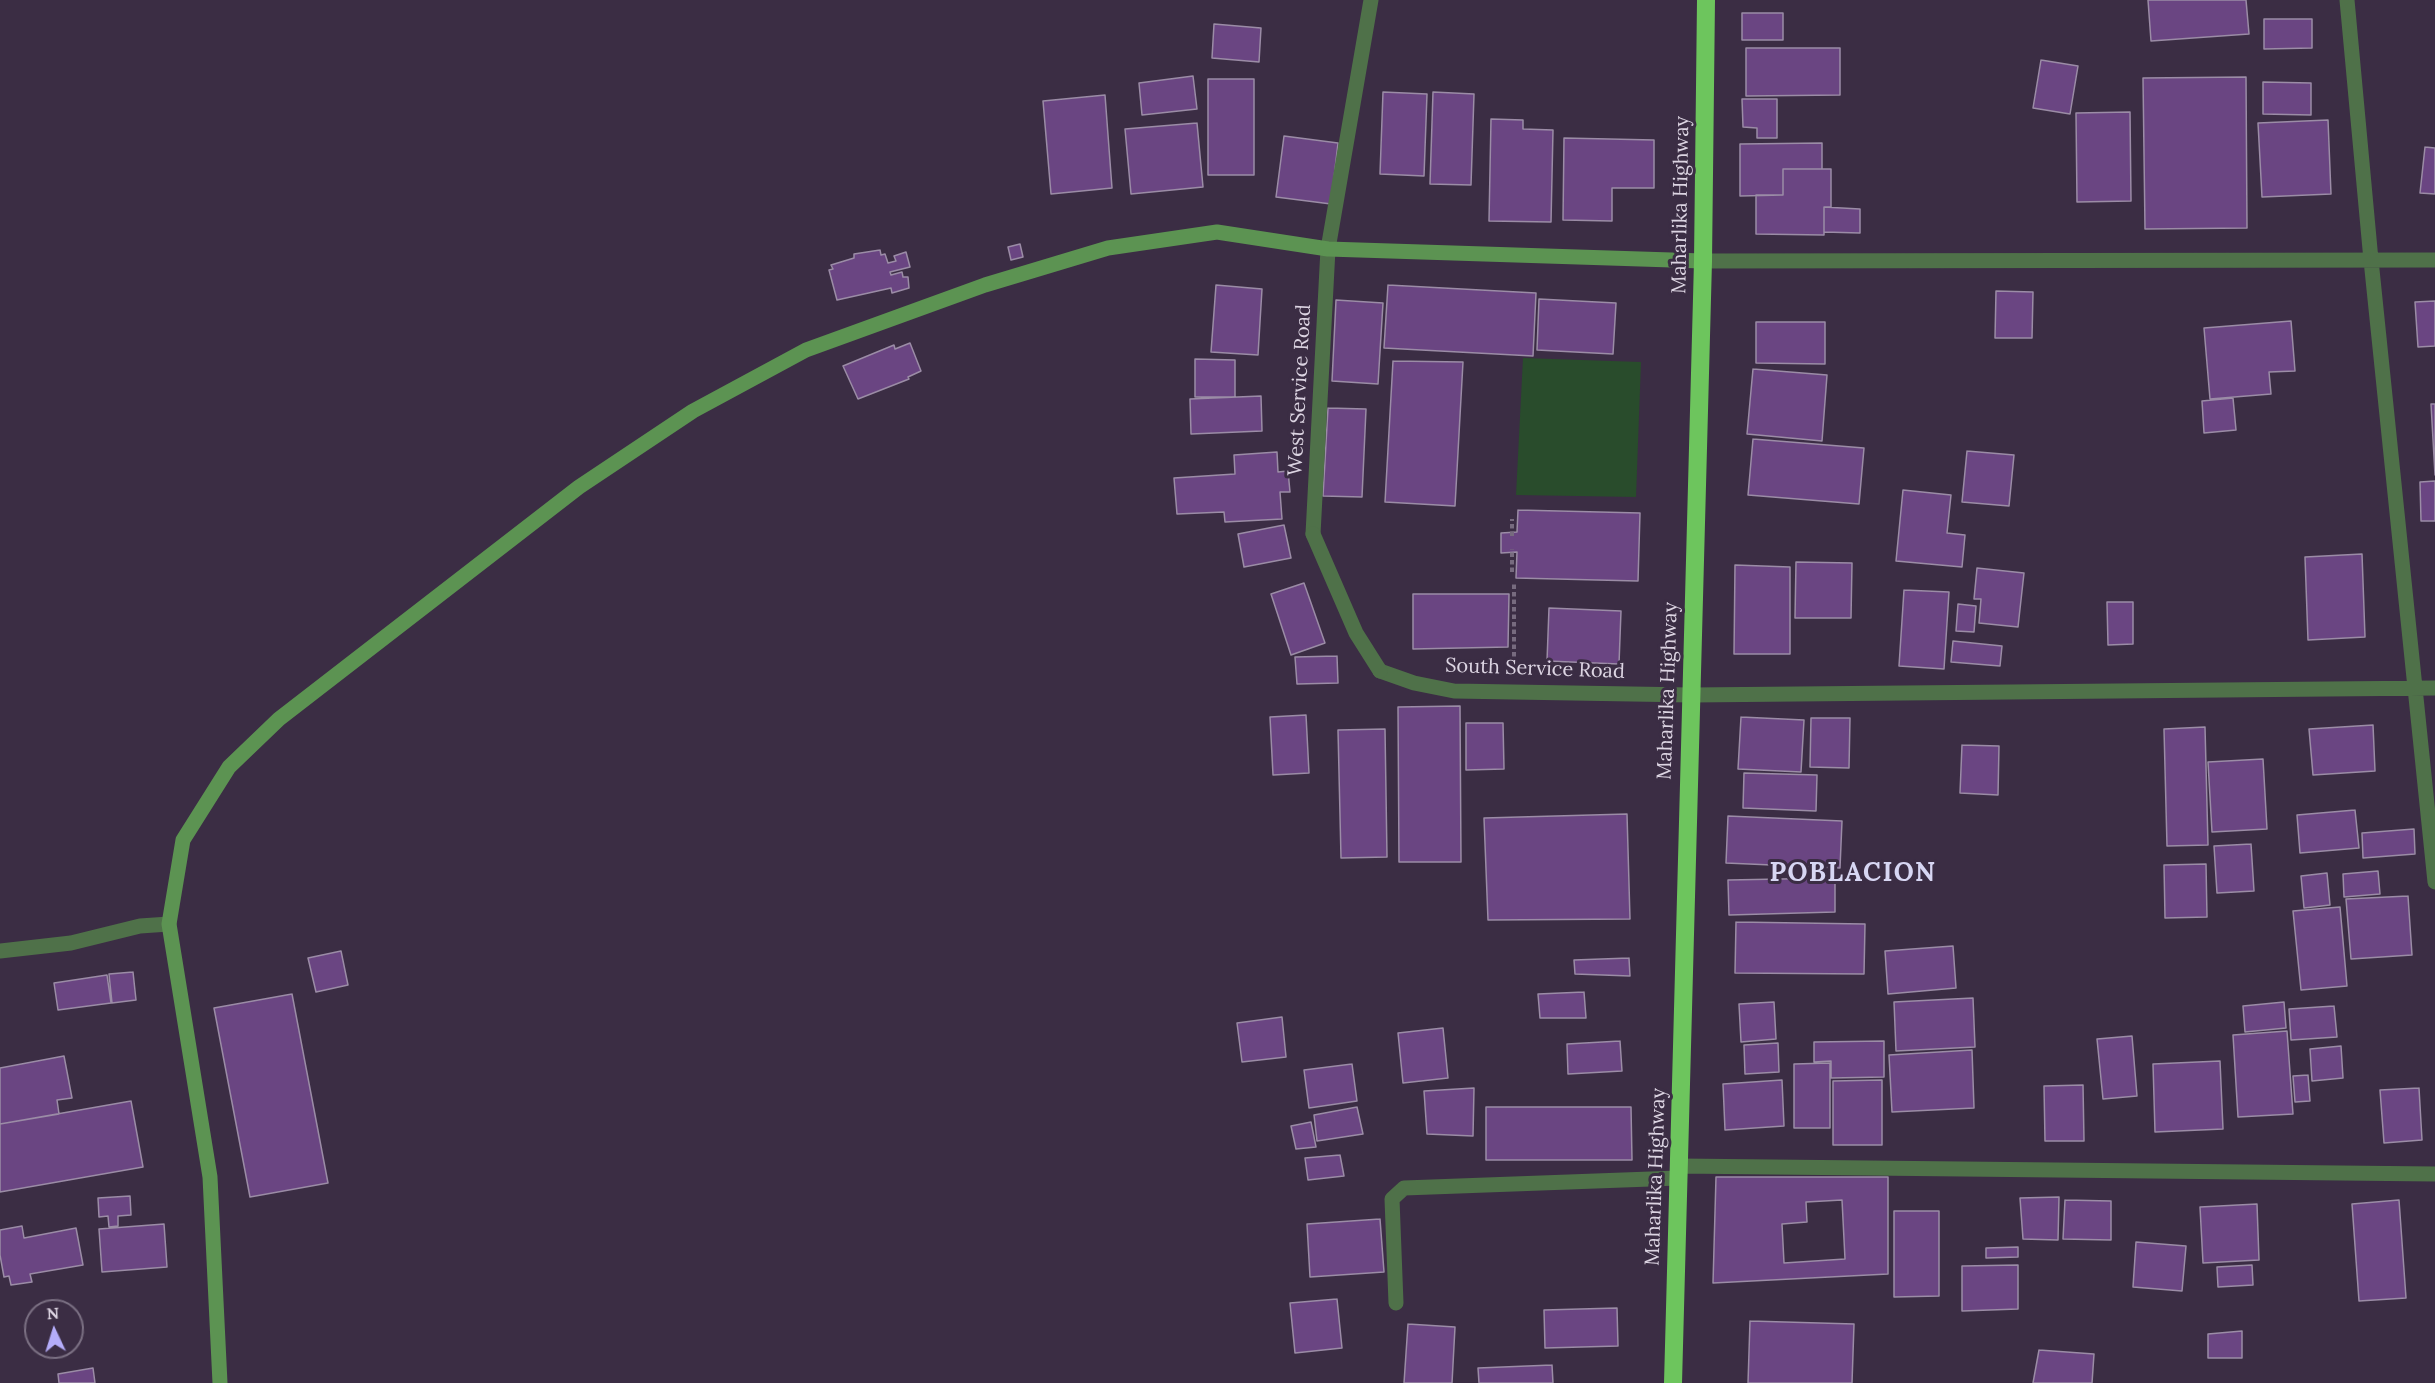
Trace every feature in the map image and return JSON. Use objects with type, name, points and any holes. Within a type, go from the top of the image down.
[{"type":"highway","name":"Maharlika Highway","points":[[1673,1383],[1703,261],[1706,0]]},
{"type":"main road","points":[[220,1383],[210,1177],[169,924],[183,840],[229,767],[279,719],[579,487],[693,411],[806,350],[986,285],[1108,248],[1217,232],[1328,249],[1703,261]]},
{"type":"street","name":"West Service Road","points":[[1371,0],[1328,249],[1313,534],[1356,633],[1380,671]]},
{"type":"street","points":[[2347,0],[2371,260],[2435,882]]},
{"type":"street","points":[[1703,261],[2435,260]]},
{"type":"street","name":"South Service Road","points":[[1380,671],[1414,683],[1454,691],[1691,695],[2435,688]]},
{"type":"street","points":[[0,951],[71,943],[140,927],[169,924]]},
{"type":"street","points":[[1396,1303],[1392,1199],[1404,1188],[1679,1172],[2435,1174]]},
{"type":"path","points":[[1512,519],[1512,536]]},
{"type":"path","points":[[1512,549],[1512,572]]},
{"type":"path","points":[[1514,584],[1514,692]]},
{"type":"green space","points":[[1523,358],[1641,362],[1636,497],[1516,495]]},
{"type":"building","points":[[2148,0],[2246,0],[2249,34],[2151,41]]},
{"type":"building","points":[[1742,13],[1783,13],[1783,40],[1742,40]]},
{"type":"building","points":[[2264,19],[2312,19],[2312,48],[2264,49]]},
{"type":"building","points":[[1214,24],[1261,28],[1259,62],[1212,58]]},
{"type":"building","points":[[1746,48],[1840,48],[1840,95],[1746,96]]},
{"type":"building","points":[[2041,60],[2078,66],[2070,114],[2033,108]]},
{"type":"building","points":[[1193,76],[1197,109],[1142,115],[1139,83]]},
{"type":"building","points":[[2246,77],[2247,228],[2145,229],[2143,78]]},
{"type":"building","points":[[1208,79],[1254,79],[1254,175],[1208,175]]},
{"type":"building","points":[[2263,82],[2311,83],[2311,115],[2263,114]]},
{"type":"building","points":[[1383,92],[1427,94],[1424,176],[1380,174]]},
{"type":"building","points":[[1433,92],[1474,94],[1471,185],[1430,184]]},
{"type":"building","points":[[1105,95],[1112,188],[1051,194],[1043,101]]},
{"type":"building","points":[[1742,99],[1777,99],[1777,138],[1757,138],[1757,128],[1743,127]]},
{"type":"building","points":[[2130,112],[2131,201],[2077,202],[2076,113]]},
{"type":"building","points":[[1491,119],[1523,120],[1523,129],[1553,130],[1551,222],[1489,221]]},
{"type":"building","points":[[2328,120],[2331,194],[2262,197],[2258,123]]},
{"type":"building","points":[[1197,123],[1203,187],[1131,194],[1125,129]]},
{"type":"building","points":[[1284,136],[1338,143],[1331,204],[1276,197]]},
{"type":"building","points":[[1564,138],[1654,140],[1654,188],[1612,188],[1612,221],[1563,220]]},
{"type":"building","points":[[1822,143],[1822,169],[1783,169],[1783,195],[1740,196],[1740,144]]},
{"type":"building","points":[[2425,147],[2435,148],[2435,194],[2420,193]]},
{"type":"building","points":[[1783,169],[1831,169],[1831,207],[1824,207],[1824,235],[1756,234],[1756,195],[1783,195]]},
{"type":"building","points":[[1824,207],[1860,209],[1860,233],[1824,232]]},
{"type":"building","points":[[1020,244],[1023,257],[1011,260],[1008,247]]},
{"type":"building","points":[[880,250],[881,255],[885,254],[888,263],[896,261],[894,256],[906,252],[910,267],[890,272],[891,275],[902,272],[903,277],[908,277],[909,288],[892,293],[891,288],[837,300],[829,270],[833,269],[831,265],[854,258],[854,254]]},
{"type":"building","points":[[1216,285],[1262,289],[1258,355],[1211,352]]},
{"type":"building","points":[[1388,285],[1536,293],[1533,356],[1384,348]]},
{"type":"building","points":[[1996,291],[2033,292],[2032,338],[1995,338]]},
{"type":"building","points":[[1539,299],[1616,303],[1613,354],[1537,350]]},
{"type":"building","points":[[1336,300],[1383,303],[1378,384],[1332,381]]},
{"type":"building","points":[[2435,301],[2435,346],[2418,347],[2415,302]]},
{"type":"building","points":[[2291,321],[2295,371],[2269,372],[2271,394],[2210,399],[2204,328]]},
{"type":"building","points":[[1756,322],[1825,322],[1825,364],[1756,363]]},
{"type":"building","points":[[910,343],[921,371],[908,377],[909,379],[858,399],[843,366],[894,345],[895,349]]},
{"type":"building","points":[[1195,359],[1235,360],[1235,397],[1195,397]]},
{"type":"building","points":[[1393,361],[1463,362],[1455,506],[1385,502]]},
{"type":"building","points":[[1753,369],[1827,375],[1822,441],[1747,434]]},
{"type":"building","points":[[1261,396],[1262,431],[1191,434],[1190,399]]},
{"type":"building","points":[[2233,398],[2236,430],[2204,433],[2202,401]]},
{"type":"building","points":[[2431,404],[2435,404],[2435,475]]},
{"type":"building","points":[[1328,408],[1366,409],[1362,497],[1323,496]]},
{"type":"building","points":[[1753,439],[1864,448],[1859,504],[1748,495]]},
{"type":"building","points":[[1967,451],[2014,455],[2009,506],[1962,502]]},
{"type":"building","points":[[1277,452],[1278,472],[1288,471],[1290,492],[1280,492],[1282,519],[1225,522],[1224,512],[1177,514],[1174,478],[1235,474],[1234,455]]},
{"type":"building","points":[[2435,481],[2435,521],[2421,521],[2420,482]]},
{"type":"building","points":[[1903,490],[1951,495],[1947,533],[1965,535],[1962,567],[1896,561]]},
{"type":"building","points":[[1518,510],[1640,513],[1638,581],[1516,578],[1517,552],[1501,553],[1501,533],[1517,532]]},
{"type":"building","points":[[1284,525],[1291,558],[1244,567],[1238,534]]},
{"type":"building","points":[[2362,554],[2365,637],[2308,640],[2305,557]]},
{"type":"building","points":[[1796,562],[1852,563],[1851,618],[1795,618]]},
{"type":"building","points":[[1735,565],[1790,567],[1790,654],[1734,654]]},
{"type":"building","points":[[1977,568],[2024,573],[2018,627],[1979,623],[1981,599],[1974,599]]},
{"type":"building","points":[[1304,583],[1325,643],[1291,655],[1271,594]]},
{"type":"building","points":[[1904,590],[1949,592],[1944,669],[1899,666]]},
{"type":"building","points":[[1413,594],[1509,594],[1508,647],[1413,649]]},
{"type":"building","points":[[2107,602],[2133,602],[2133,644],[2108,645]]},
{"type":"building","points":[[1958,604],[1976,606],[1974,632],[1956,631]]},
{"type":"building","points":[[1549,608],[1621,611],[1619,664],[1547,661]]},
{"type":"building","points":[[1953,641],[2002,646],[2000,666],[1951,662]]},
{"type":"building","points":[[1337,656],[1338,683],[1297,684],[1295,657]]},
{"type":"building","points":[[1460,706],[1461,862],[1399,862],[1398,707]]},
{"type":"building","points":[[1306,715],[1309,773],[1273,775],[1270,717]]},
{"type":"building","points":[[1741,717],[1804,720],[1801,772],[1738,769]]},
{"type":"building","points":[[1811,718],[1850,718],[1849,768],[1810,767]]},
{"type":"building","points":[[1466,723],[1503,723],[1504,769],[1466,770]]},
{"type":"building","points":[[2373,725],[2375,771],[2313,775],[2309,729]]},
{"type":"building","points":[[2205,727],[2208,845],[2167,846],[2164,729]]},
{"type":"building","points":[[1385,729],[1387,857],[1341,858],[1338,730]]},
{"type":"building","points":[[1962,745],[1999,746],[1998,795],[1960,793]]},
{"type":"building","points":[[2263,759],[2267,829],[2212,832],[2208,762]]},
{"type":"building","points":[[1744,773],[1817,775],[1816,811],[1743,808]]},
{"type":"building","points":[[2355,810],[2359,848],[2300,853],[2297,815]]},
{"type":"building","points":[[1627,814],[1630,919],[1488,920],[1484,818]]},
{"type":"building","points":[[1728,816],[1842,821],[1840,868],[1726,863]]},
{"type":"building","points":[[2414,829],[2415,854],[2363,858],[2362,833]]},
{"type":"building","points":[[2251,844],[2254,891],[2217,893],[2214,846]]},
{"type":"building","points":[[2206,864],[2207,917],[2165,918],[2164,865]]},
{"type":"building","points":[[2378,871],[2380,894],[2344,897],[2343,874]]},
{"type":"building","points":[[2327,873],[2330,905],[2304,908],[2301,876]]},
{"type":"building","points":[[1835,878],[1835,912],[1729,915],[1728,880]]},
{"type":"building","points":[[2408,896],[2412,955],[2351,959],[2346,899]]},
{"type":"building","points":[[2340,907],[2347,986],[2301,990],[2293,911]]},
{"type":"building","points":[[1736,922],[1865,924],[1864,974],[1735,973]]},
{"type":"building","points":[[1953,946],[1956,988],[1888,994],[1885,951]]},
{"type":"building","points":[[341,951],[348,985],[316,992],[308,958]]},
{"type":"building","points":[[1629,958],[1630,976],[1575,974],[1574,960]]},
{"type":"building","points":[[133,972],[136,1000],[112,1003],[109,974]]},
{"type":"building","points":[[107,975],[111,1003],[58,1010],[54,983]]},
{"type":"building","points":[[1584,992],[1586,1018],[1540,1018],[1538,994]]},
{"type":"building","points":[[292,994],[328,1183],[250,1197],[214,1008]]},
{"type":"building","points":[[1973,998],[1975,1047],[1896,1051],[1894,1002]]},
{"type":"building","points":[[1774,1002],[1776,1039],[1741,1042],[1739,1004]]},
{"type":"building","points":[[2284,1002],[2286,1028],[2245,1032],[2243,1006]]},
{"type":"building","points":[[2334,1006],[2337,1037],[2291,1040],[2289,1009]]},
{"type":"building","points":[[1282,1017],[1286,1057],[1242,1062],[1237,1023]]},
{"type":"building","points":[[1443,1028],[1448,1078],[1403,1083],[1398,1033]]},
{"type":"building","points":[[2287,1031],[2293,1114],[2238,1117],[2233,1035]]},
{"type":"building","points":[[2132,1036],[2137,1096],[2103,1099],[2097,1039]]},
{"type":"building","points":[[1620,1041],[1622,1071],[1568,1074],[1567,1044]]},
{"type":"building","points":[[1884,1041],[1884,1077],[1831,1078],[1831,1061],[1814,1062],[1814,1042]]},
{"type":"building","points":[[1778,1043],[1779,1072],[1745,1074],[1744,1045]]},
{"type":"building","points":[[2341,1046],[2343,1078],[2312,1081],[2310,1049]]},
{"type":"building","points":[[1972,1050],[1974,1108],[1892,1112],[1889,1055]]},
{"type":"building","points":[[64,1056],[72,1098],[57,1100],[59,1114],[0,1124],[0,1068]]},
{"type":"building","points":[[2220,1061],[2223,1129],[2155,1132],[2153,1064]]},
{"type":"building","points":[[1830,1063],[1830,1128],[1794,1128],[1794,1064]]},
{"type":"building","points":[[1352,1064],[1357,1101],[1309,1108],[1304,1070]]},
{"type":"building","points":[[2308,1075],[2310,1101],[2295,1102],[2293,1076]]},
{"type":"building","points":[[1782,1080],[1784,1126],[1725,1130],[1723,1084]]},
{"type":"building","points":[[1882,1080],[1882,1145],[1833,1145],[1833,1081]]},
{"type":"building","points":[[2083,1085],[2084,1141],[2045,1141],[2044,1086]]},
{"type":"building","points":[[1474,1088],[1473,1136],[1427,1134],[1424,1091]]},
{"type":"building","points":[[2419,1088],[2422,1140],[2384,1143],[2380,1090]]},
{"type":"building","points":[[131,1101],[143,1167],[0,1192],[0,1124]]},
{"type":"building","points":[[1357,1107],[1363,1134],[1317,1141],[1314,1115]]},
{"type":"building","points":[[1486,1107],[1631,1107],[1632,1160],[1486,1160]]},
{"type":"building","points":[[1311,1122],[1316,1147],[1296,1149],[1291,1126]]},
{"type":"building","points":[[1340,1155],[1344,1176],[1308,1180],[1305,1158]]},
{"type":"building","points":[[1716,1177],[1888,1177],[1888,1274],[1713,1283]]},
{"type":"building","points":[[130,1196],[131,1215],[118,1216],[118,1226],[109,1227],[108,1216],[99,1217],[98,1198]]},
{"type":"building","points":[[2059,1197],[2058,1240],[2023,1239],[2020,1198]]},
{"type":"building","points":[[1842,1200],[1845,1259],[1784,1263],[1782,1224],[1807,1222],[1806,1202]]},
{"type":"building","points":[[2065,1200],[2111,1201],[2111,1240],[2063,1239]]},
{"type":"building","points":[[2399,1200],[2406,1298],[2359,1301],[2352,1204]]},
{"type":"building","points":[[2257,1204],[2259,1260],[2203,1263],[2200,1207]]},
{"type":"building","points":[[1894,1211],[1939,1211],[1939,1296],[1894,1297]]},
{"type":"building","points":[[1380,1219],[1384,1272],[1310,1277],[1307,1224]]},
{"type":"building","points":[[164,1224],[167,1267],[102,1272],[99,1229]]},
{"type":"building","points":[[22,1226],[24,1238],[76,1228],[83,1265],[30,1274],[32,1282],[11,1285],[9,1276],[4,1277],[0,1255],[0,1230]]},
{"type":"building","points":[[2136,1242],[2186,1246],[2182,1291],[2133,1287]]},
{"type":"building","points":[[2018,1247],[2018,1257],[1986,1258],[1986,1248]]},
{"type":"building","points":[[2018,1265],[2018,1309],[1962,1311],[1962,1266]]},
{"type":"building","points":[[2252,1265],[2253,1285],[2218,1287],[2217,1267]]},
{"type":"building","points":[[1337,1299],[1342,1348],[1295,1353],[1290,1303]]},
{"type":"building","points":[[1617,1308],[1618,1346],[1545,1348],[1544,1310]]},
{"type":"building","points":[[1750,1321],[1854,1324],[1852,1383],[1748,1383]]},
{"type":"building","points":[[1408,1324],[1455,1327],[1452,1383],[1404,1383]]},
{"type":"building","points":[[2242,1331],[2242,1358],[2208,1358],[2208,1334]]},
{"type":"building","points":[[2039,1350],[2094,1354],[2092,1383],[2033,1383]]},
{"type":"building","points":[[1552,1365],[1553,1383],[1479,1383],[1478,1368]]},
{"type":"building","points":[[93,1368],[95,1383],[59,1383],[58,1374]]},
{"type":"district","name":"POBLACION","points":[[1853,874]]}]
